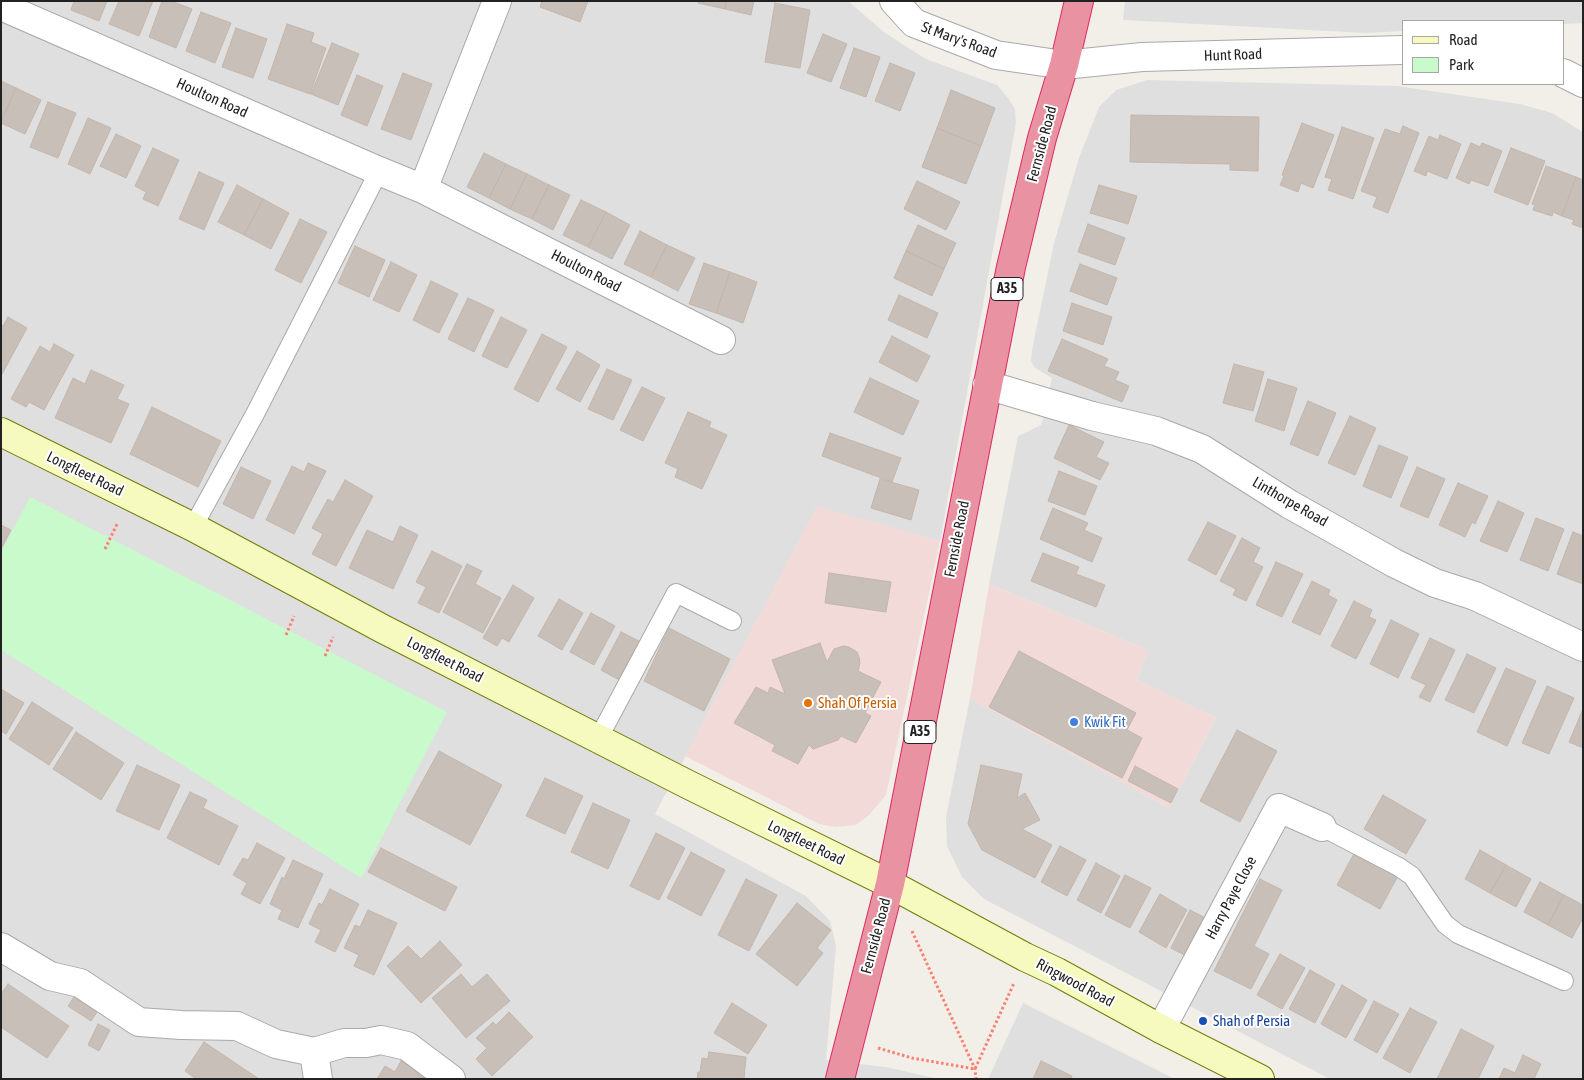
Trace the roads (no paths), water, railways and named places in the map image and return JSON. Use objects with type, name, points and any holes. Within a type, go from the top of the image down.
[{"type":"highway","name":"Fernside Road","points":[[840,1079],[890,884],[1013,258],[1042,138],[1064,66],[1079,1]]},
{"type":"main road","name":"Longfleet Road","points":[[1,432],[194,527],[383,629],[598,739],[890,884]]},
{"type":"main road","name":"Ringwood Road","points":[[890,884],[1161,1029],[1260,1079]]},
{"type":"street","points":[[423,189],[497,1]]},
{"type":"street","name":"St Mary's Road","points":[[894,1],[914,23],[996,55],[1064,66]]},
{"type":"street","name":"Houlton Road","points":[[1,6],[423,189],[721,340]]},
{"type":"street","name":"Hunt Road","points":[[1064,66],[1142,57],[1402,50]]},
{"type":"street","name":"Linthorpe Road","points":[[988,384],[1092,416],[1156,431],[1202,449],[1290,504],[1394,563],[1435,583],[1475,596],[1583,647]]},
{"type":"street","name":"Harry Paye Close","points":[[1161,1029],[1279,808],[1322,826]]},
{"type":"street","points":[[1,947],[50,976],[80,983],[139,1022],[237,1026],[276,1044],[314,1052],[344,1043],[381,1040],[407,1046],[451,1079]]},
{"type":"street","points":[[314,1052],[318,1079]]},
{"type":"lane","points":[[194,527],[255,414],[379,171]]},
{"type":"lane","points":[[598,739],[676,593],[732,622]]},
{"type":"lane","points":[[1322,826],[1399,867],[1412,876],[1445,924],[1458,934],[1564,981]]},
{"type":"place","name":"Shah Of Persia","points":[[808,703]]},
{"type":"place","name":"Kwik Fit","points":[[1074,722]]},
{"type":"place","name":"Shah of Persia","points":[[1203,1021]]}]
